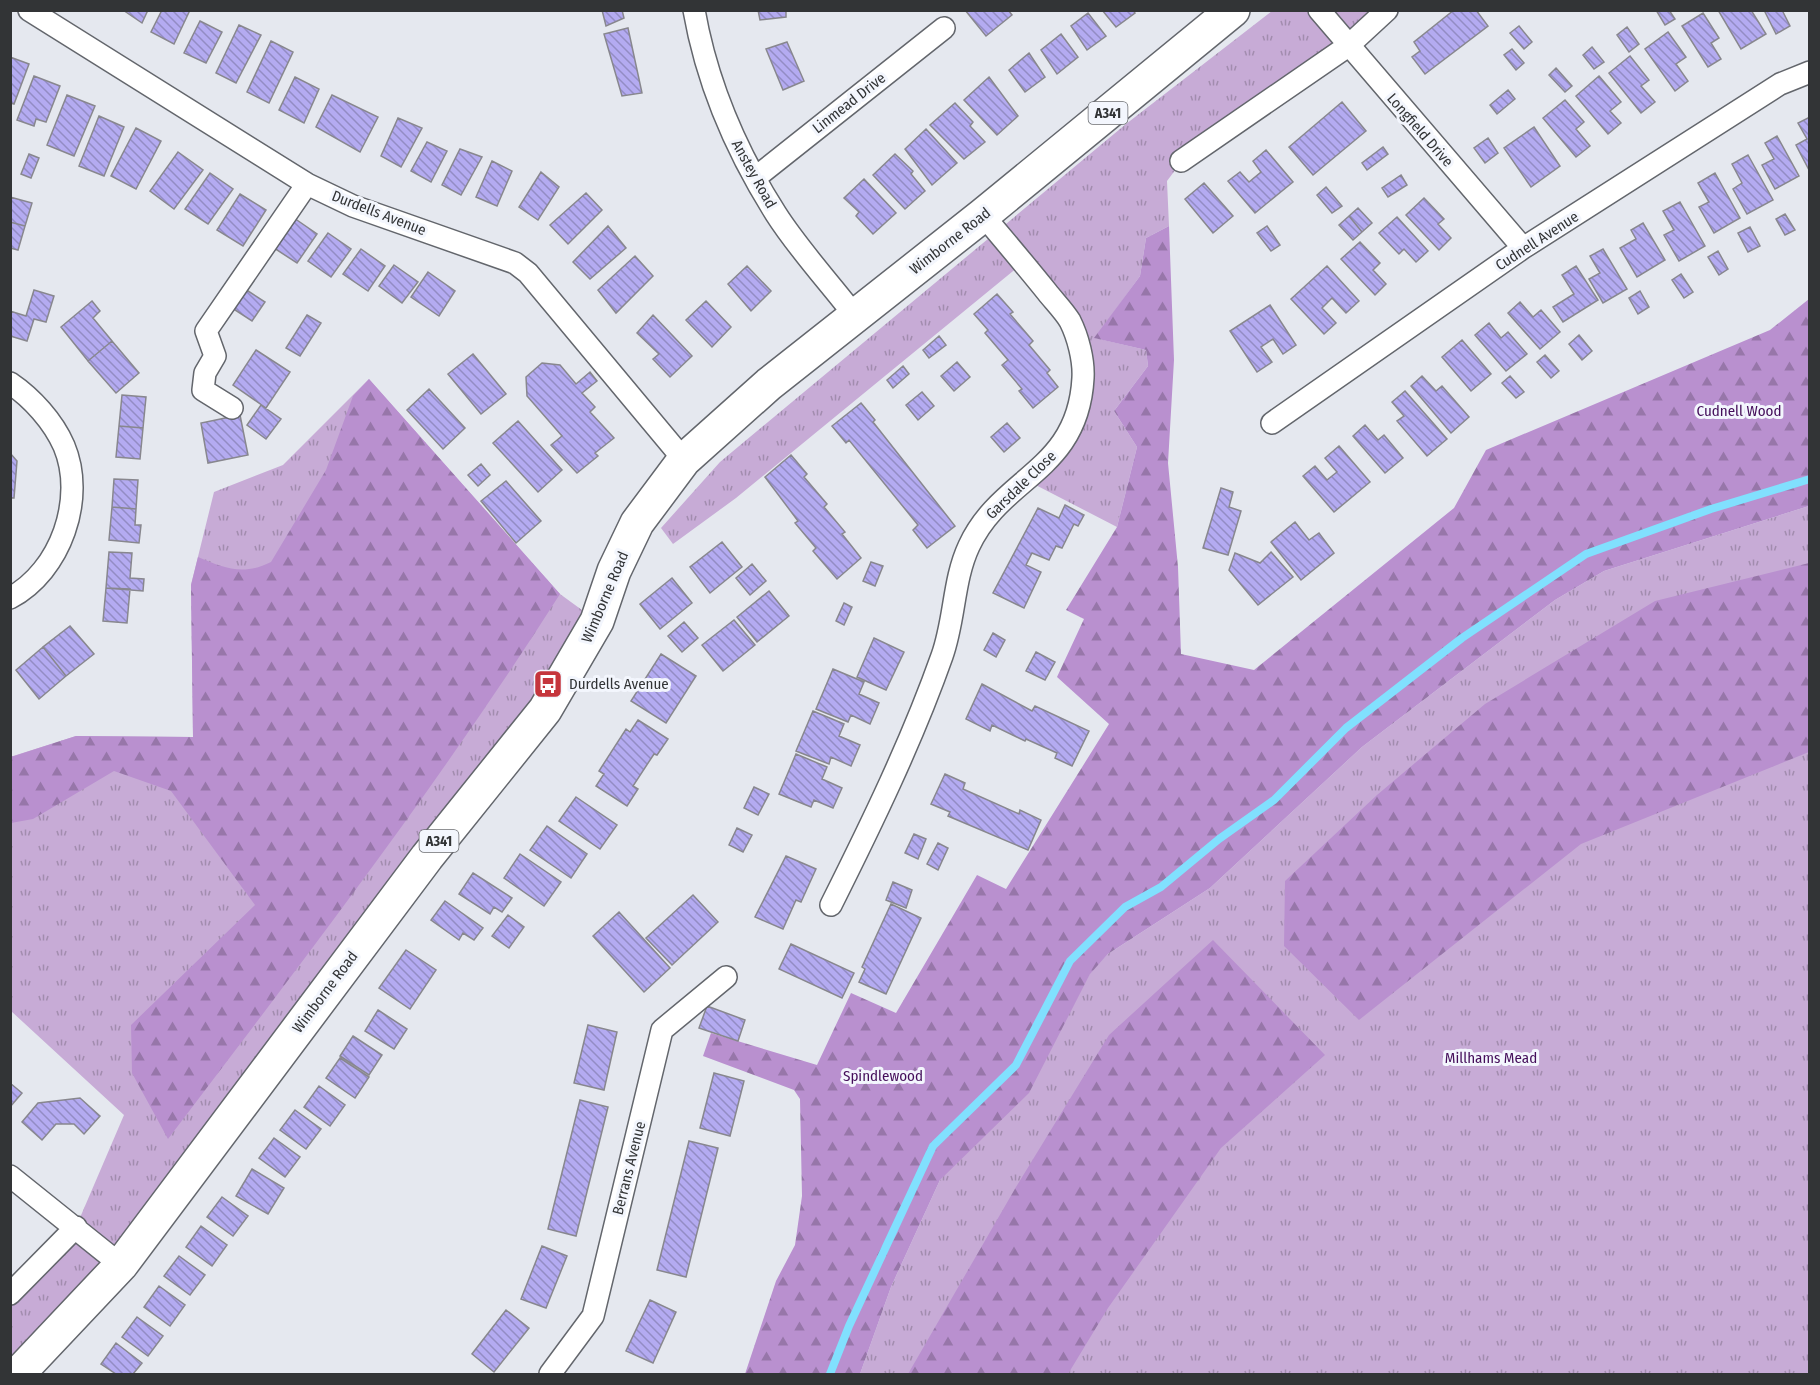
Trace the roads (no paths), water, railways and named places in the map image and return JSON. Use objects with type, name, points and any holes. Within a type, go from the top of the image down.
[{"type":"main road","name":"Wimborne Road","points":[[18,1374],[121,1265],[427,857],[545,710],[594,629],[614,571],[638,523],[684,460],[769,384],[983,215],[1233,10]]},
{"type":"street","name":"Durdells Avenue","points":[[29,10],[307,184],[353,206],[515,263],[684,460]]},
{"type":"street","name":"Anstey Road","points":[[694,10],[712,85],[755,178],[777,216],[855,316]]},
{"type":"street","name":"Longfield Drive","points":[[1319,10],[1523,248]]},
{"type":"street","points":[[1182,161],[1348,46],[1387,10]]},
{"type":"street","name":"Linmead Drive","points":[[755,178],[944,28]]},
{"type":"street","name":"Cudnell Avenue","points":[[1272,423],[1523,248],[1780,84],[1809,72]]},
{"type":"street","points":[[232,408],[203,390],[205,373],[215,356],[206,331],[307,184]]},
{"type":"street","name":"Garsdale Close","points":[[831,905],[912,729],[943,654],[960,571],[969,546],[986,516],[1049,460],[1068,436],[1079,408],[1083,376],[1079,345],[1069,320],[983,215]]},
{"type":"street","points":[[10,383],[32,401],[52,426],[64,446],[72,479],[70,513],[52,559],[38,576],[10,598]]},
{"type":"street","name":"Berrans Avenue","points":[[550,1374],[593,1316],[662,1030],[726,977]]},
{"type":"street","points":[[10,1176],[121,1265]]},
{"type":"street","points":[[10,1294],[76,1227]]},
{"type":"waterway","points":[[830,1374],[849,1326],[933,1146],[1016,1065],[1070,961],[1125,907],[1161,887],[1219,839],[1274,800],[1346,728],[1462,638],[1586,554],[1711,509],[1810,479]]},
{"type":"place","name":"Durdells Avenue","points":[[548,684]]},
{"type":"park label","name":"Cudnell Wood","points":[[1739,411]]},
{"type":"park label","name":"Millhams Mead","points":[[1491,1058]]},
{"type":"park label","name":"Spindlewood","points":[[883,1076]]}]
